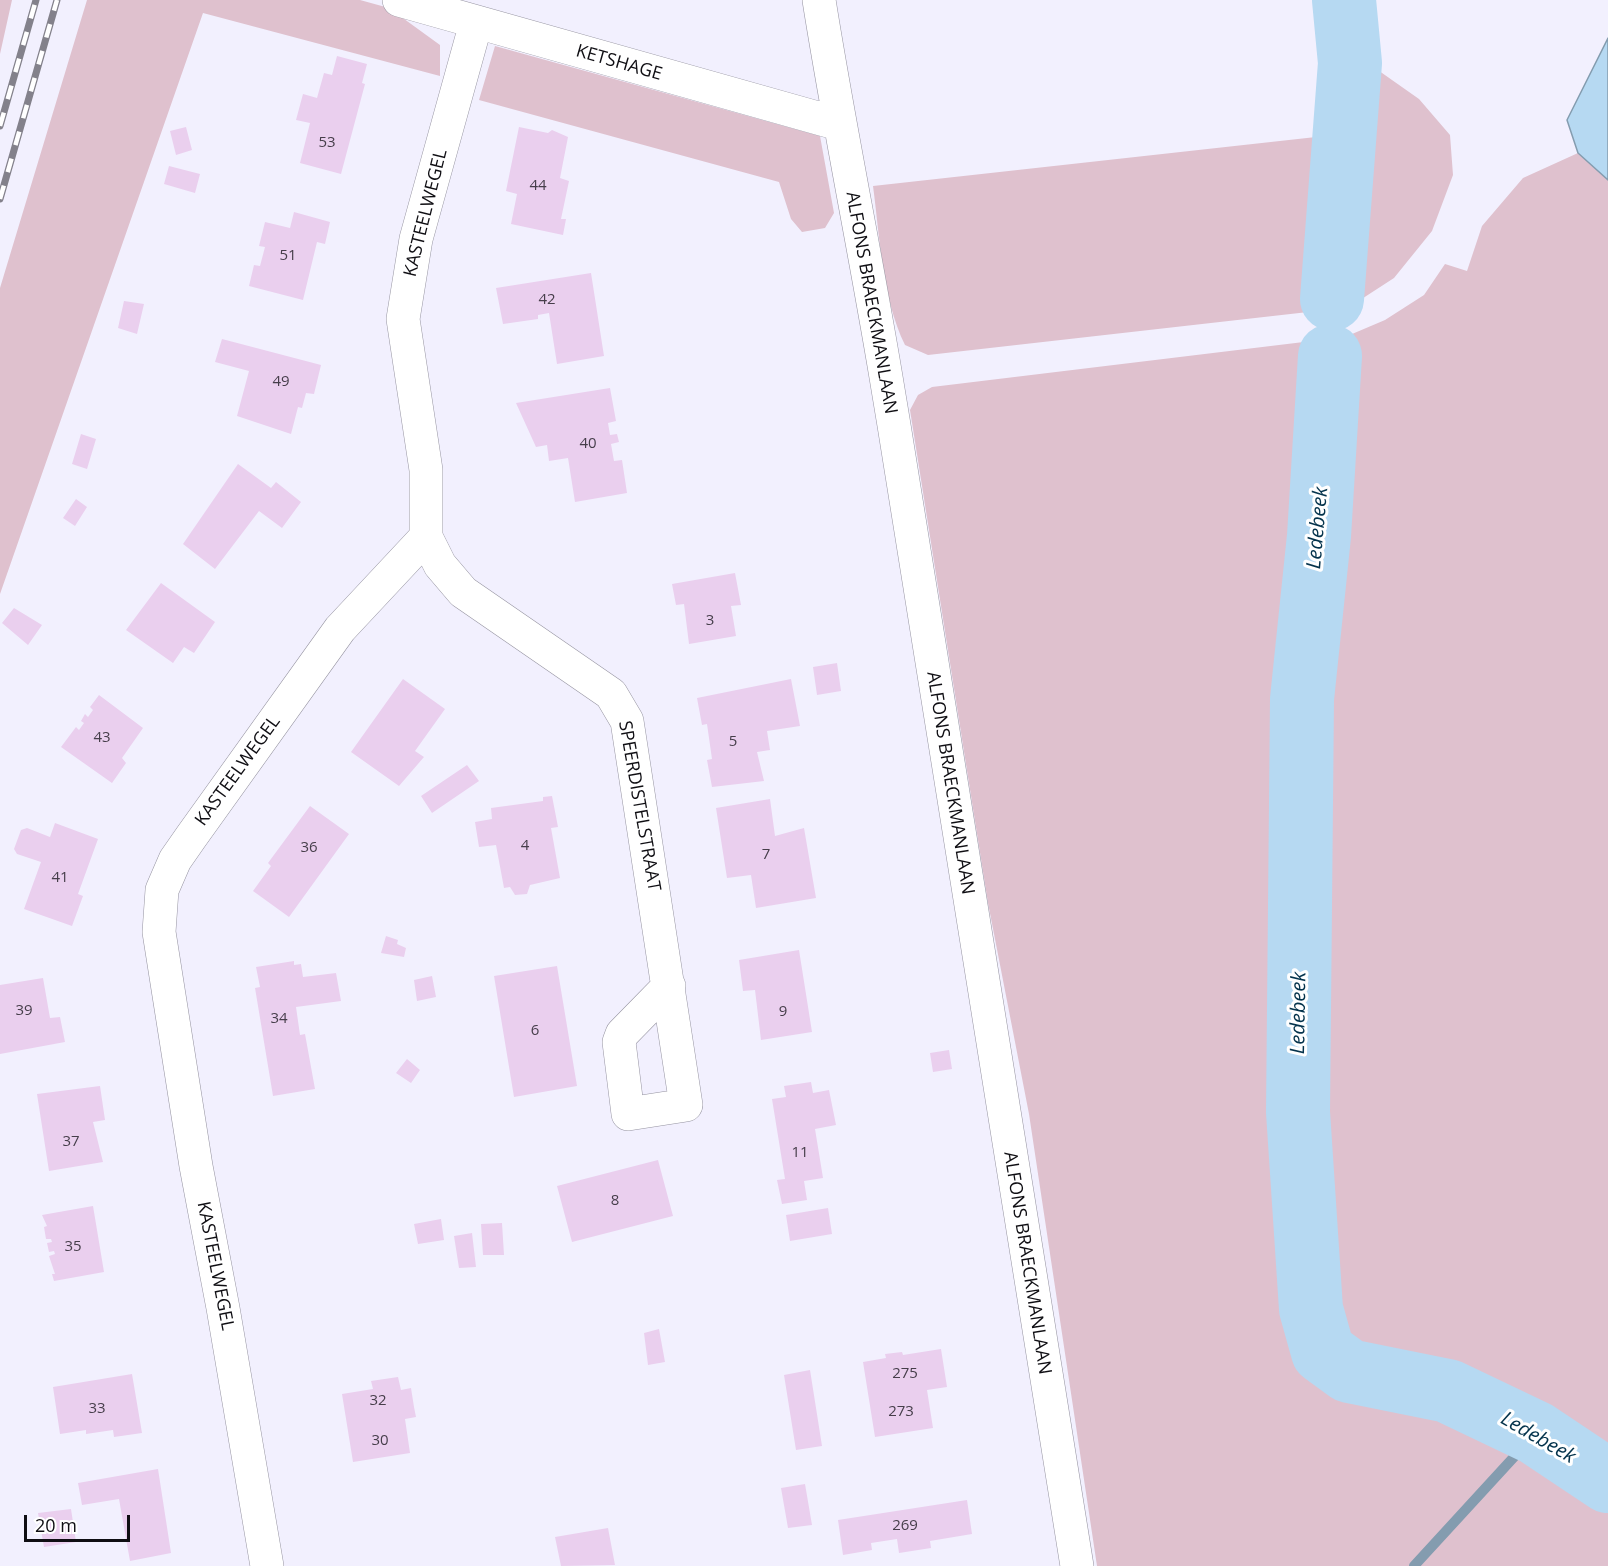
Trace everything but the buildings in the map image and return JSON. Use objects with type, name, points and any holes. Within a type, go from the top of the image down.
[{"type":"street","name":"KETSHAGE","points":[[399,0],[839,124]]},
{"type":"street","name":"ALFONS BRAECKMANLAAN","points":[[819,0],[885,375],[1077,1566]]},
{"type":"street","name":"KASTEELWEGEL","points":[[267,1566],[224,1308],[196,1166],[159,932],[162,890],[185,844],[340,629],[426,537],[426,470],[403,319],[416,239],[476,23]]},
{"type":"street","name":"SPEERDISTELSTRAAT","points":[[426,537],[440,565],[463,592],[612,694],[627,721],[669,986]]},
{"type":"shaded area","points":[[0,0],[12,0],[0,54]]},
{"type":"shaded area","points":[[87,0],[360,0],[389,8],[440,45],[440,76],[203,13],[0,594],[0,288]]},
{"type":"shaded area","points":[[1327,0],[1361,0],[1365,61],[1419,99],[1450,135],[1453,175],[1432,231],[1394,278],[1357,302],[1317,311],[928,355],[905,345],[891,307],[880,247],[873,186],[1325,136],[1334,62]]},
{"type":"shaded area","points":[[495,46],[820,136],[834,213],[825,228],[802,232],[791,219],[779,182],[479,100]]},
{"type":"shaded area","points":[[1578,153],[1608,180],[1608,1566],[1097,1566],[1029,1114],[988,903],[910,410],[918,395],[932,387],[1345,337],[1385,320],[1424,295],[1445,264],[1467,271],[1482,226],[1523,178]]},
{"type":"water","points":[[1608,38],[1608,180],[1578,153],[1567,120]]},
{"type":"waterway","name":"Ledebeek","points":[[1332,299],[1350,63],[1344,0]]},
{"type":"waterway","name":"Ledebeek","points":[[1330,356],[1319,536],[1302,699],[1298,1112],[1311,1309],[1323,1352],[1349,1371],[1448,1391],[1536,1433],[1608,1481]]},
{"type":"waterway","points":[[1414,1566],[1536,1433]]},
{"type":"railway","points":[[0,126],[36,0]]},
{"type":"railway","points":[[0,199],[57,0]]}]
